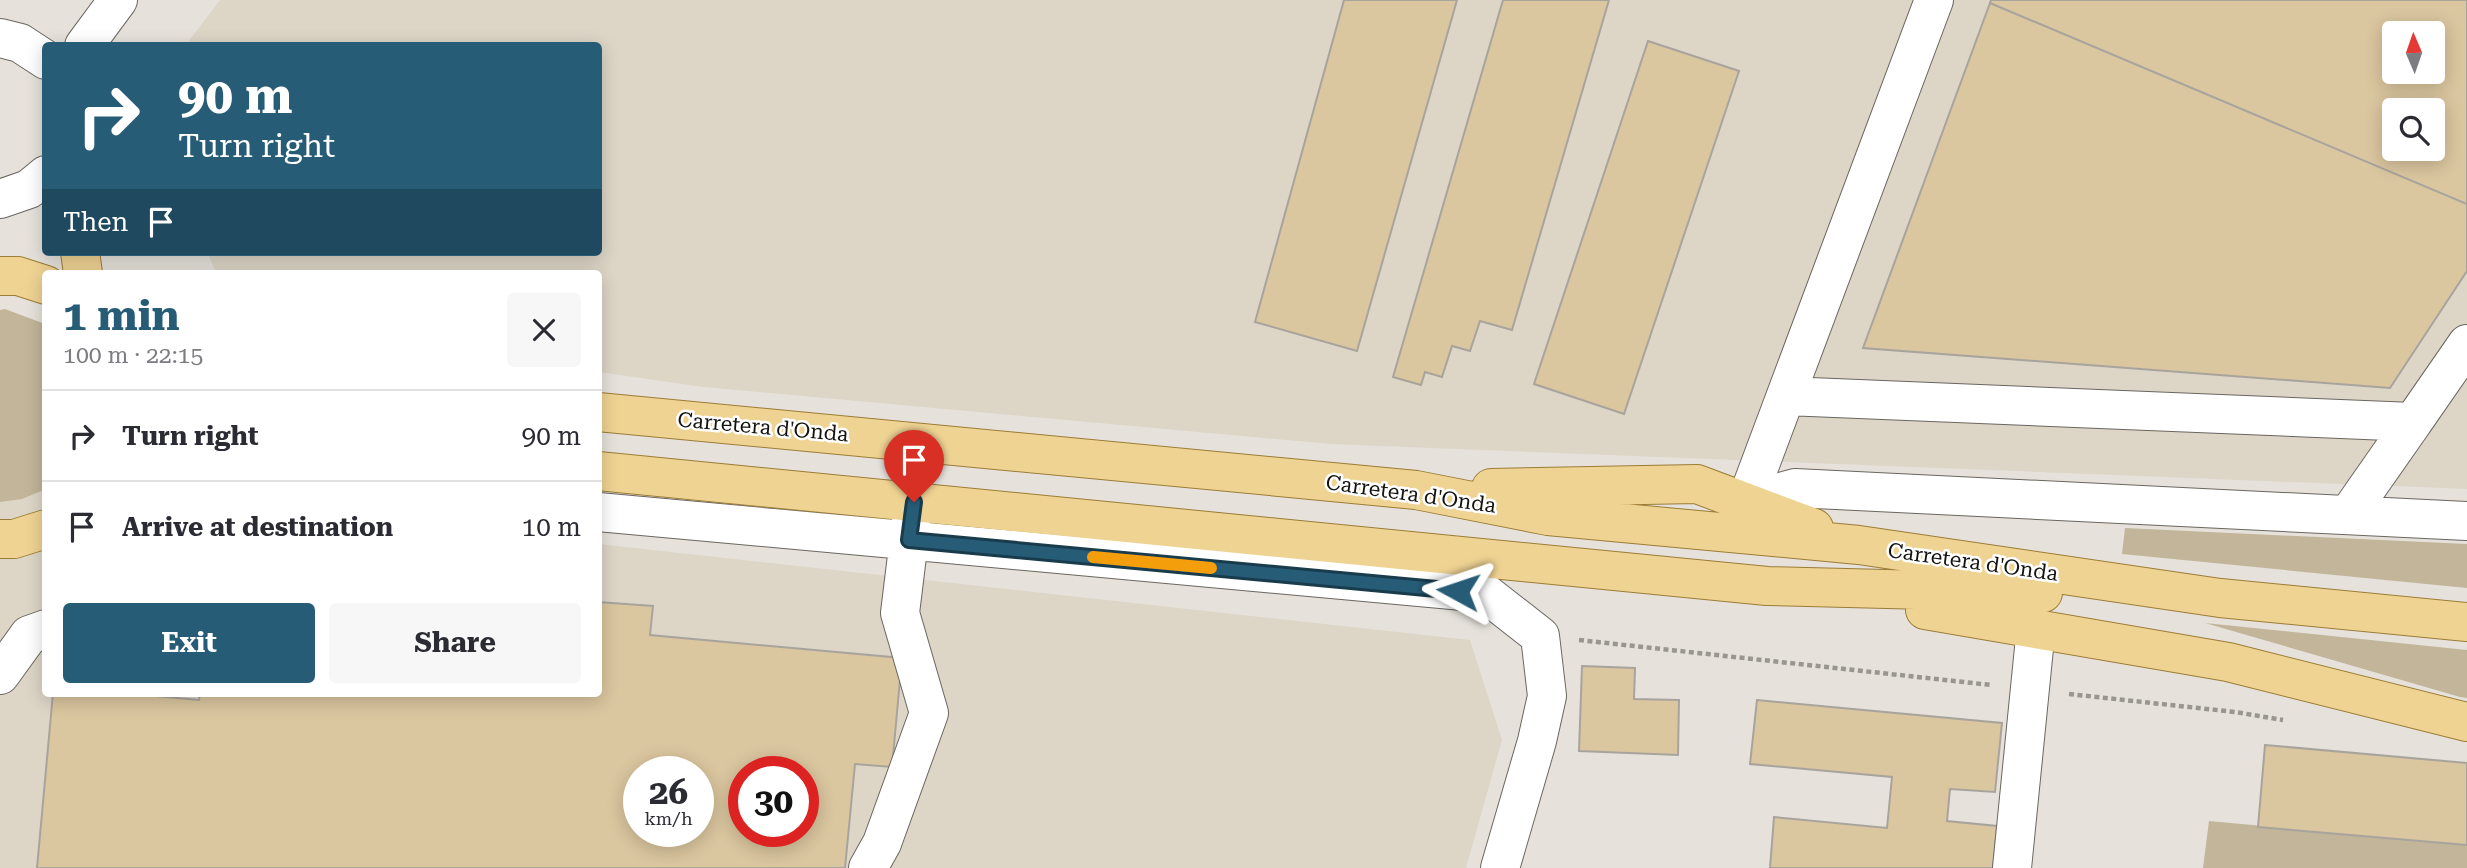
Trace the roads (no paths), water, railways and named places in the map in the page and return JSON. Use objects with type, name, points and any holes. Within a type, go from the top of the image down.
[{"type":"main road","points":[[0,276],[18,276],[42,284]]},
{"type":"main road","name":"Carretera d'Onda","points":[[602,412],[1416,490],[1548,516],[1859,545],[2220,598],[2467,622]]},
{"type":"main road","name":"Carretera d'Onda","points":[[602,471],[1767,586],[2220,598]]},
{"type":"main road","points":[[1416,490],[1698,484],[1859,545]]},
{"type":"main road","points":[[1767,586],[2036,628],[2228,663],[2467,722]]},
{"type":"street","points":[[87,42],[118,0]]},
{"type":"street","points":[[1746,502],[1934,0]]},
{"type":"street","points":[[0,38],[20,43],[42,57]]},
{"type":"street","points":[[0,199],[29,189],[42,178]]},
{"type":"street","points":[[2348,515],[2467,344]]},
{"type":"street","points":[[1786,396],[2413,422]]},
{"type":"street","points":[[1746,502],[1795,488],[2467,520]]},
{"type":"street","points":[[868,868],[882,843],[929,713],[900,612],[914,502]]},
{"type":"street","points":[[602,512],[1485,593],[1539,636],[1547,696],[1537,741],[1500,868]]},
{"type":"street","points":[[2012,868],[2036,628]]},
{"type":"street","points":[[0,675],[29,635],[42,630]]}]
